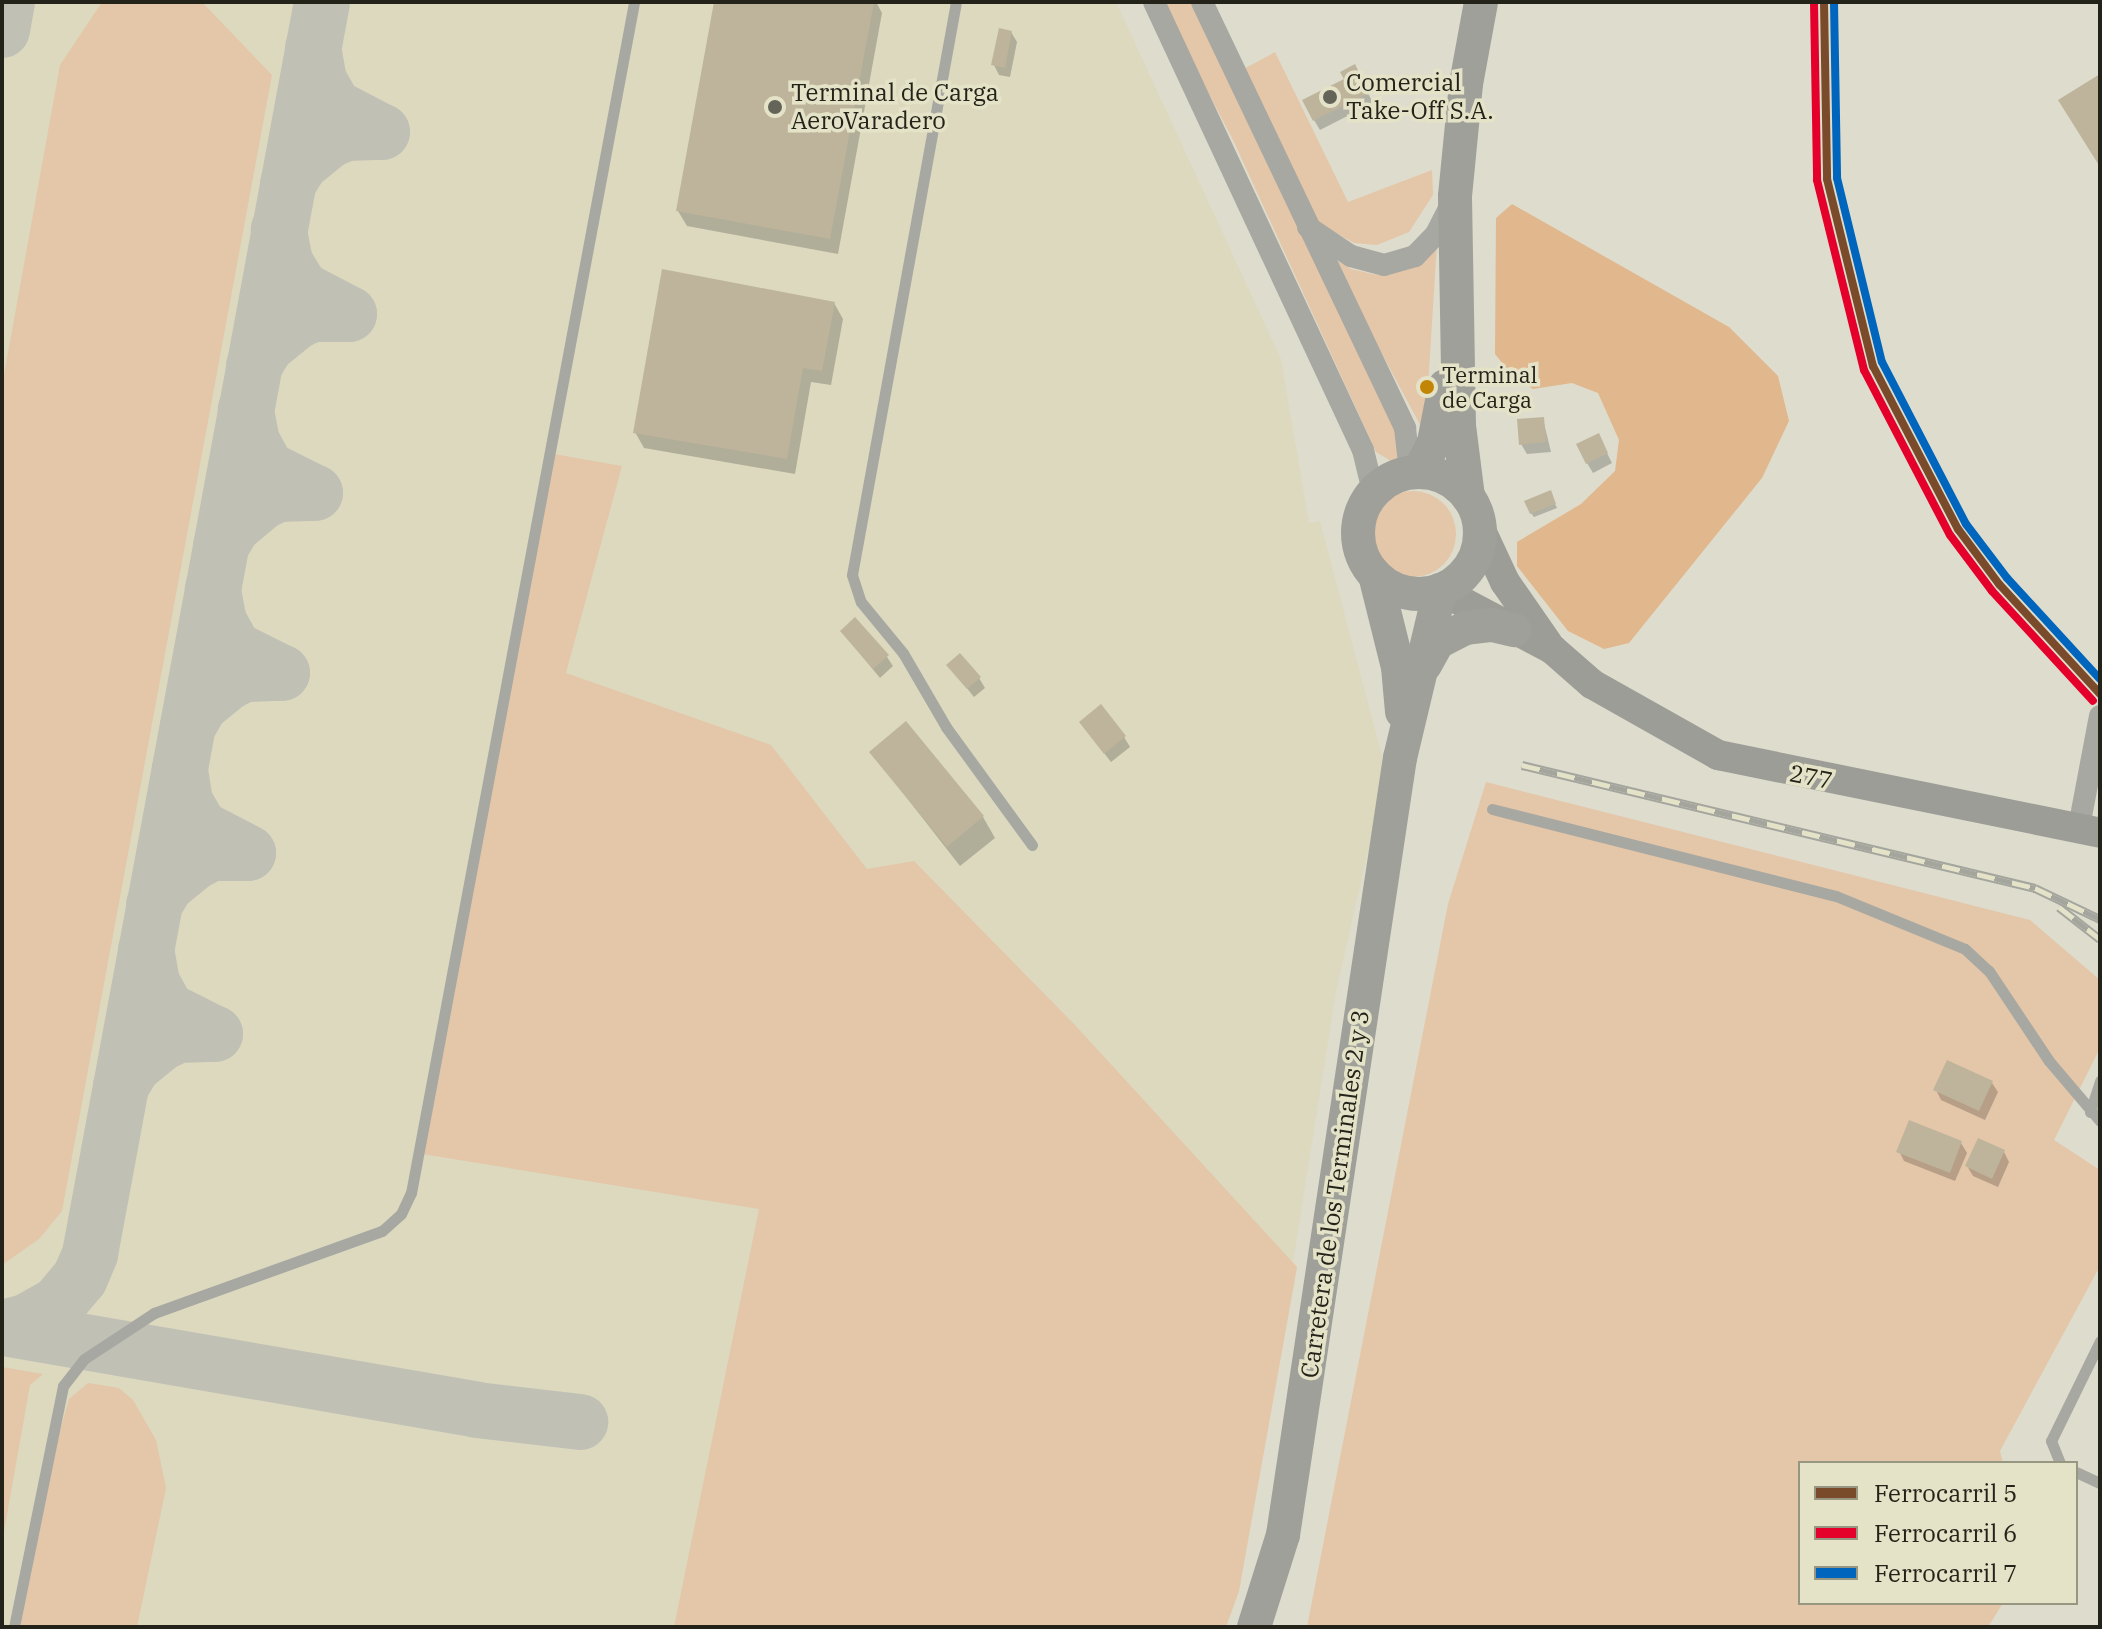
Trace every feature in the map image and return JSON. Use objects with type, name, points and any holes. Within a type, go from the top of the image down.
[{"type":"main road","points":[[1456,314],[1434,442],[1414,472],[1373,491],[1358,537],[1375,575],[1398,591],[1440,590],[1471,565],[1474,512],[1456,314],[1455,196],[1481,2]]},
{"type":"main road","points":[[1414,472],[1445,478],[1474,512]]},
{"type":"main road","name":"Carretera de los Terminales 2 y 3","points":[[1375,575],[1403,695],[1400,758]]},
{"type":"main road","name":"Carretera de los Terminales 2 y 3","points":[[1254,1627],[1283,1535],[1400,758],[1440,590]]},
{"type":"main road","points":[[1420,676],[1438,642],[1452,634],[1476,625],[1514,630]]},
{"type":"street","points":[[1154,2],[1363,450],[1373,491]]},
{"type":"street","points":[[1202,2],[1305,226],[1405,428],[1414,472]]},
{"type":"street","points":[[1305,226],[1351,256],[1384,265],[1415,256],[1436,234],[1455,196]]},
{"type":"street","name":"277","points":[[1474,512],[1505,582],[1552,649],[1592,684],[1718,755],[2090,830]]},
{"type":"street","name":"277","points":[[1440,590],[1552,649]]},
{"type":"street","points":[[2090,830],[2100,716]]},
{"type":"lane","points":[[14,1627],[63,1386],[84,1359],[154,1313],[382,1231],[401,1214],[411,1193],[634,2]]},
{"type":"lane","points":[[956,2],[852,575],[861,602],[903,653],[939,717],[1032,845]]},
{"type":"lane","points":[[1492,809],[1836,896],[1965,949],[1989,971],[2090,1112],[2100,1121]]},
{"type":"lane","points":[[2090,1112],[2100,1081]]},
{"type":"lane","points":[[2059,1461],[2051,1441],[2100,1341]]},
{"type":"lane","points":[[2078,1473],[2100,1483]]},
{"type":"shaded area","points":[[2,2],[1116,2],[1281,359],[1309,523],[1320,521],[1386,771],[1336,992],[1293,1262],[1297,1267],[1239,1591],[1226,1627],[2,1627]]},
{"type":"shaded area","points":[[102,2],[202,2],[272,75],[62,1211],[39,1239],[2,1265],[2,386],[60,65]]},
{"type":"shaded area","points":[[1161,2],[1193,2],[1399,439],[1398,457],[1391,461],[1376,452],[1234,142]]},
{"type":"shaded area","points":[[1275,52],[1348,202],[1432,170],[1433,195],[1409,232],[1377,245],[1354,243],[1323,226],[1308,210],[1242,70]]},
{"type":"shaded area","points":[[1512,204],[1729,327],[1778,376],[1789,421],[1762,478],[1629,643],[1604,649],[1568,631],[1517,566],[1517,542],[1581,504],[1615,471],[1619,440],[1598,393],[1572,383],[1533,389],[1511,374],[1495,354],[1496,218]]},
{"type":"shaded area","points":[[1437,243],[1425,434],[1329,255],[1351,269],[1377,275],[1397,271]]},
{"type":"shaded area","points":[[554,454],[622,466],[566,673],[771,745],[867,869],[914,861],[1074,1024],[1297,1267],[1239,1591],[1226,1627],[674,1627],[759,1209],[422,1154]]},
{"type":"shaded area","points":[[1405,491],[1421,491],[1444,503],[1453,517],[1456,534],[1453,551],[1444,565],[1421,577],[1405,577],[1389,570],[1377,558],[1370,542],[1370,526],[1377,510],[1389,498]]},
{"type":"shaded area","points":[[1486,782],[2030,920],[2100,980],[2100,1048],[2054,1140],[2100,1170],[2100,1266],[2000,1451],[2002,1461],[1798,1461],[1798,1605],[2002,1605],[1988,1627],[1307,1627],[1448,904]]},
{"type":"shaded area","points":[[2,1367],[43,1374],[30,1385],[2,1543]]},
{"type":"shaded area","points":[[88,1383],[119,1388],[133,1400],[156,1440],[166,1488],[137,1627],[20,1627],[58,1438],[69,1399]]},
{"type":"building","name":"Terminal de Carga AeroVaradero","points":[[714,2],[874,2],[830,239],[676,211]]},
{"type":"building","points":[[999,28],[1012,31],[1005,68],[991,65]]},
{"type":"building","points":[[1355,64],[1369,93],[1313,121],[1302,100],[1344,79],[1340,72]]},
{"type":"building","points":[[2100,74],[2100,167],[2058,100]]},
{"type":"building","points":[[662,269],[835,302],[822,371],[803,368],[787,459],[633,433]]},
{"type":"building","points":[[1544,417],[1546,442],[1519,445],[1517,419]]},
{"type":"building","points":[[1599,433],[1608,453],[1586,464],[1576,444]]},
{"type":"building","points":[[1551,490],[1556,504],[1530,514],[1524,501]]},
{"type":"building","points":[[855,617],[889,655],[873,669],[840,631]]},
{"type":"building","points":[[960,653],[981,677],[967,689],[946,665]]},
{"type":"building","points":[[1101,704],[1126,736],[1104,754],[1079,722]]},
{"type":"building","points":[[906,721],[984,816],[947,847],[869,752]]},
{"type":"building","points":[[1947,1060],[1993,1081],[1979,1111],[1933,1090]]},
{"type":"building","points":[[1909,1120],[1962,1141],[1950,1173],[1896,1152]]},
{"type":"building","points":[[1978,1138],[2005,1150],[1992,1179],[1965,1166]]},
{"type":"taxiway","points":[[2,30],[7,2]]},
{"type":"taxiway","points":[[2,1328],[26,1322],[58,1304],[80,1278],[90,1254],[322,2]]},
{"type":"taxiway","points":[[288,184],[300,164],[330,140],[346,133],[382,132],[334,107],[319,81],[313,48]]},
{"type":"taxiway","points":[[254,366],[266,346],[297,321],[312,314],[349,314],[301,289],[285,262],[279,230]]},
{"type":"taxiway","points":[[221,546],[233,526],[263,501],[278,494],[315,493],[267,469],[252,442],[246,410]]},
{"type":"taxiway","points":[[188,726],[200,705],[230,681],[245,674],[282,673],[234,649],[219,622],[213,590]]},
{"type":"taxiway","points":[[154,905],[166,885],[196,861],[212,853],[248,853],[200,828],[185,802],[180,769]]},
{"type":"taxiway","points":[[121,1086],[133,1066],[163,1042],[178,1035],[215,1034],[167,1010],[152,983],[146,950]]},
{"type":"taxiway","points":[[4,1328],[477,1410],[580,1422]]},
{"type":"railway","points":[[1522,765],[2035,888],[2100,919]]},
{"type":"railway","points":[[2059,907],[2100,939]]},
{"type":"rail line","name":"6","points":[[1814,2],[1817,180],[1864,370],[1950,535],[1992,591],[2093,701]]},
{"type":"rail line","name":"5","points":[[1824,2],[1827,179],[1873,366],[1958,529],[1999,584],[2100,694]]},
{"type":"rail line","name":"7","points":[[1834,2],[1837,178],[1882,362],[1966,524],[2007,578],[2100,679]]},
{"type":"place","name":"Comercial Take-Off S.A.","points":[[1330,97]]},
{"type":"place","name":"Terminal de Carga AeroVaradero","points":[[775,107]]},
{"type":"place","name":"Terminal de Carga","points":[[1427,387]]}]
